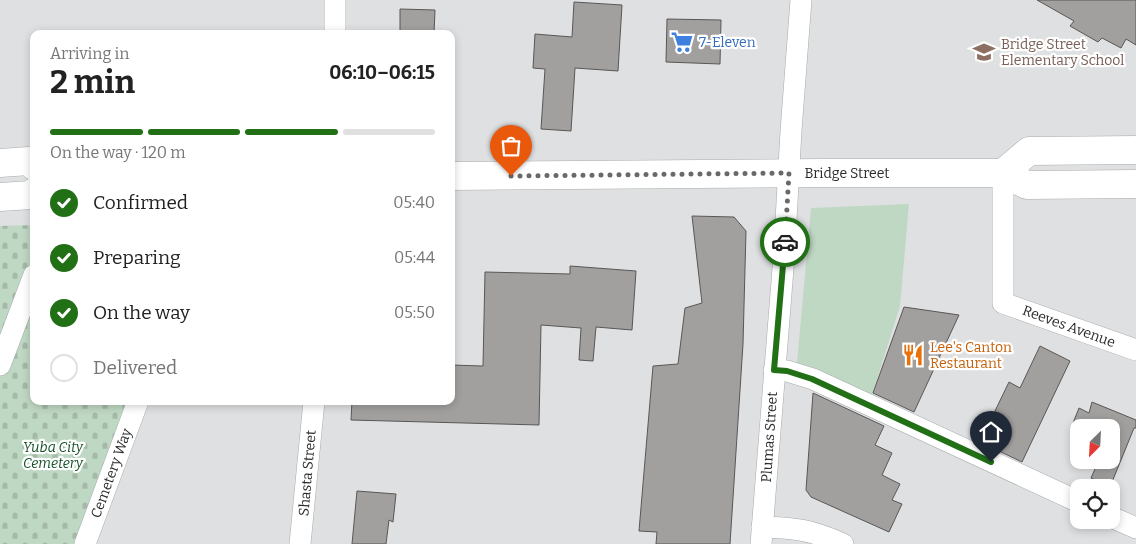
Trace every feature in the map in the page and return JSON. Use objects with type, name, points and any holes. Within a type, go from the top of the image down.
[{"type":"main road","points":[[1003,173],[1029,151],[1136,150]]},
{"type":"main road","points":[[0,163],[30,162]]},
{"type":"main road","name":"Bridge Street","points":[[455,176],[1003,173],[1027,185],[1136,184]]},
{"type":"main road","points":[[0,197],[30,195]]},
{"type":"street","points":[[335,0],[335,30]]},
{"type":"street","name":"Plumas Street","points":[[762,536],[784,256],[801,0]]},
{"type":"street","name":"Reeves Avenue","points":[[1003,173],[1003,303],[1136,350]]},
{"type":"street","points":[[0,365],[30,286]]},
{"type":"street","points":[[774,370],[787,371],[812,379],[1070,498]]},
{"type":"street","name":"Cemetery Way","points":[[85,544],[137,405]]},
{"type":"street","name":"Shasta Street","points":[[300,544],[314,405]]},
{"type":"street","points":[[1120,521],[1136,528]]},
{"type":"street","points":[[762,536],[797,528],[817,533],[843,544]]},
{"type":"green space","points":[[909,204],[900,306],[869,405],[796,374],[811,208]]},
{"type":"green space","name":"Yuba City Cemetery","points":[[30,225],[30,405],[128,405],[77,544],[0,544],[0,226]]},
{"type":"building","points":[[1037,0],[1136,0],[1136,45],[1126,39],[1121,48],[1102,38],[1098,42],[1070,26],[1074,21]]},
{"type":"building","points":[[574,2],[622,5],[618,71],[575,68],[571,131],[541,129],[545,69],[533,68],[535,34],[572,37]]},
{"type":"building","points":[[400,9],[435,10],[434,30],[400,30]]},
{"type":"building","points":[[667,19],[721,20],[720,64],[666,62]]},
{"type":"building","points":[[692,216],[734,217],[746,231],[743,344],[730,544],[656,544],[657,532],[639,531],[653,366],[678,364],[685,308],[702,303]]},
{"type":"building","points":[[570,266],[636,271],[632,330],[596,327],[593,361],[579,360],[581,328],[541,325],[539,425],[351,420],[352,405],[455,405],[455,365],[483,366],[485,272],[570,274]]},
{"type":"building","name":"Lee's Canton Restaurant","points":[[904,307],[959,315],[914,412],[873,393]]},
{"type":"building","points":[[1040,346],[1070,361],[1022,462],[980,442],[1009,382],[1020,388]]},
{"type":"building","points":[[813,393],[884,426],[875,445],[892,453],[882,475],[900,484],[892,500],[902,504],[889,532],[811,497],[806,490]]},
{"type":"building","points":[[1092,402],[1136,420],[1136,428],[1134,428],[1120,462],[1120,419],[1075,419],[1079,408],[1089,413]]},
{"type":"building","points":[[1095,469],[1117,469],[1113,479],[1091,478]]},
{"type":"building","points":[[357,491],[396,494],[393,522],[389,520],[386,544],[352,544]]},
{"type":"way so far","points":[[511,176],[789,173],[785,242]]},
{"type":"place","name":"7-Eleven","points":[[682,42]]},
{"type":"place","name":"Bridge Street Elementary School","points":[[984,52]]},
{"type":"place","name":"Lee's Canton Restaurant","points":[[913,355]]},
{"type":"route","points":[[785,242],[774,370],[787,371],[812,379],[991,462]]}]
